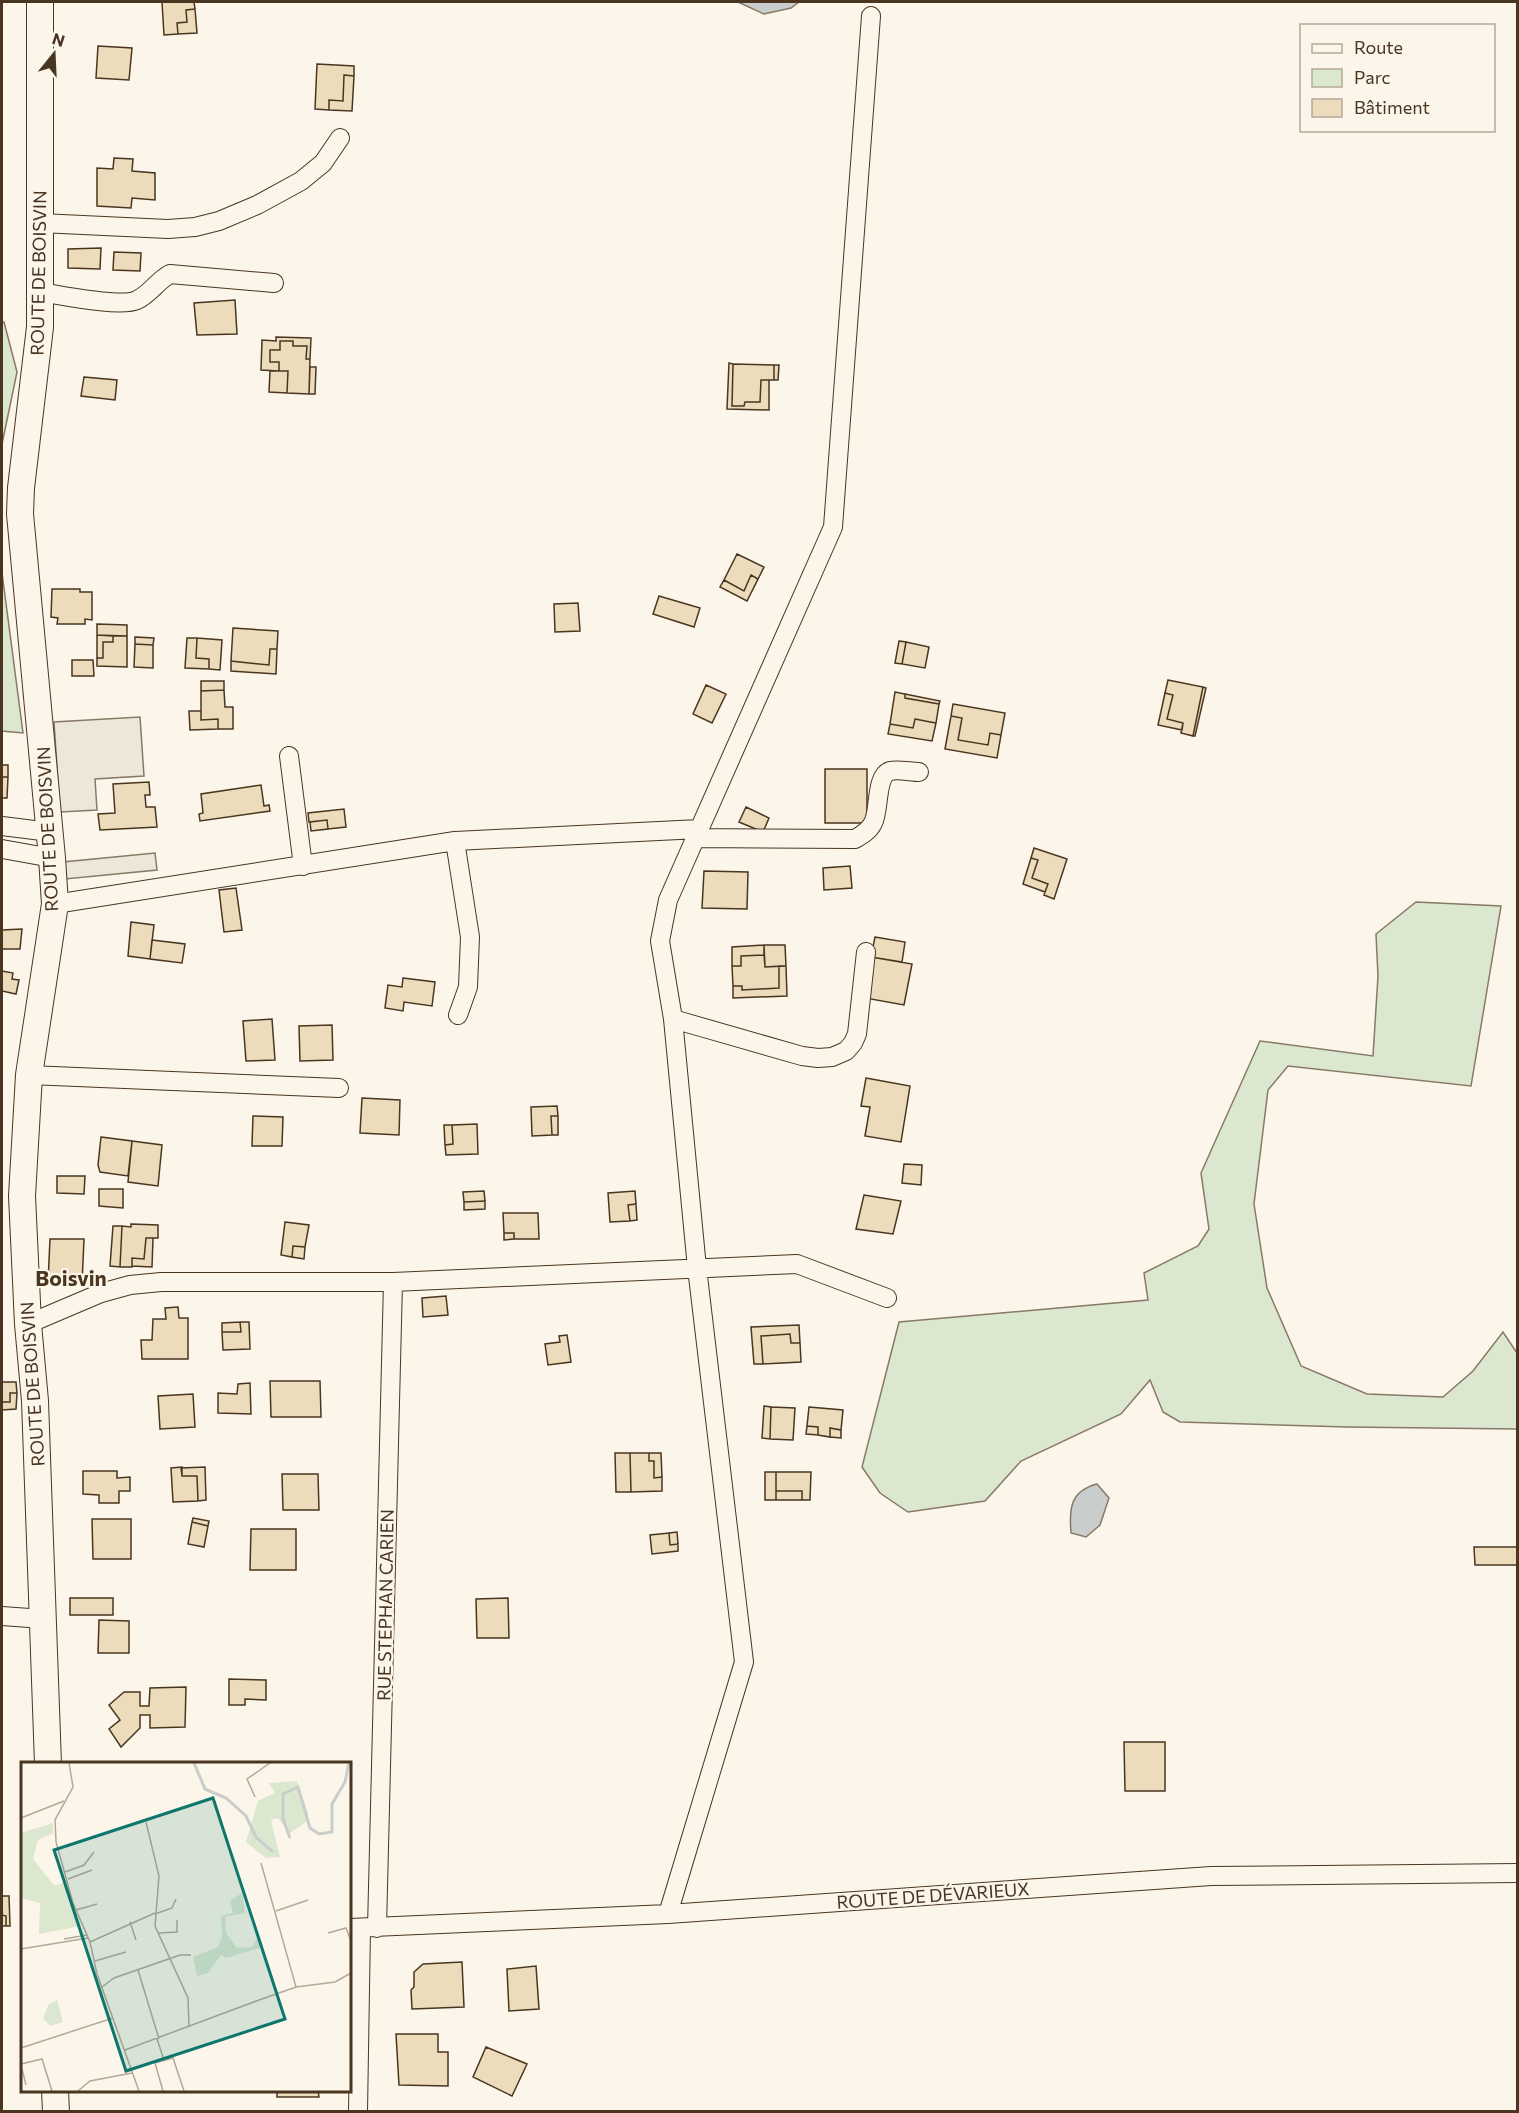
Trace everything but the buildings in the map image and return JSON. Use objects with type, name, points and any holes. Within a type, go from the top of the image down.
[{"type":"main road","name":"ROUTE DE BOISVIN","points":[[40,2],[40,327],[20,514],[55,904],[29,1075],[22,1196],[28,1324],[35,1401],[48,1762]]},
{"type":"main road","points":[[55,2092],[56,2112]]},
{"type":"street","points":[[668,1914],[744,1662],[697,1268],[673,1019],[660,941],[668,900],[834,527],[871,16]]},
{"type":"street","points":[[40,223],[168,229],[195,227],[219,221],[257,205],[301,181],[323,163],[340,138]]},
{"type":"street","points":[[40,292],[123,304],[139,300],[161,279],[170,274],[274,284]]},
{"type":"street","points":[[289,756],[303,866]]},
{"type":"street","points":[[55,904],[455,841],[697,833],[855,839],[864,834],[876,817],[881,781],[885,775],[891,771],[919,772]]},
{"type":"street","points":[[2,826],[50,832]]},
{"type":"street","points":[[455,841],[470,937],[468,987],[458,1015]]},
{"type":"street","points":[[2,849],[52,858]]},
{"type":"street","points":[[673,1019],[802,1056],[832,1057],[846,1051],[857,1034],[866,952]]},
{"type":"street","points":[[29,1075],[339,1088]]},
{"type":"street","points":[[28,1324],[101,1293],[130,1285],[191,1282],[393,1282],[797,1264],[887,1298]]},
{"type":"street","name":"RUE STEPHAN CARIEN","points":[[358,2112],[363,1928],[393,1282]]},
{"type":"street","points":[[2,1616],[43,1620]]},
{"type":"street","name":"ROUTE DE DÉVARIEUX","points":[[363,1928],[668,1914],[1211,1876],[1518,1873]]},
{"type":"green space","points":[[2,322],[4,322],[17,372],[2,444]]},
{"type":"green space","points":[[2,573],[23,733],[2,731]]},
{"type":"green space","points":[[1416,902],[1501,906],[1471,1086],[1288,1066],[1268,1090],[1254,1204],[1267,1288],[1301,1366],[1367,1394],[1443,1397],[1473,1371],[1503,1332],[1517,1353],[1517,1429],[1180,1422],[1163,1412],[1150,1380],[1121,1414],[1021,1461],[985,1501],[908,1512],[880,1493],[862,1467],[899,1322],[1148,1300],[1144,1273],[1198,1246],[1209,1229],[1201,1173],[1260,1041],[1373,1056],[1378,976],[1376,934]]},
{"type":"shaded area","points":[[738,2],[799,2],[791,8],[764,14]]},
{"type":"shaded area","points":[[140,717],[144,776],[95,779],[97,810],[60,812],[54,722]]},
{"type":"shaded area","points":[[155,853],[157,870],[65,879],[63,862]]},
{"type":"shaded area","points":[[1097,1484],[1109,1498],[1100,1525],[1086,1537],[1071,1533],[1070,1516],[1076,1496],[1088,1487]]},
{"type":"district","name":"Boisvin","points":[[71,1277]]}]
